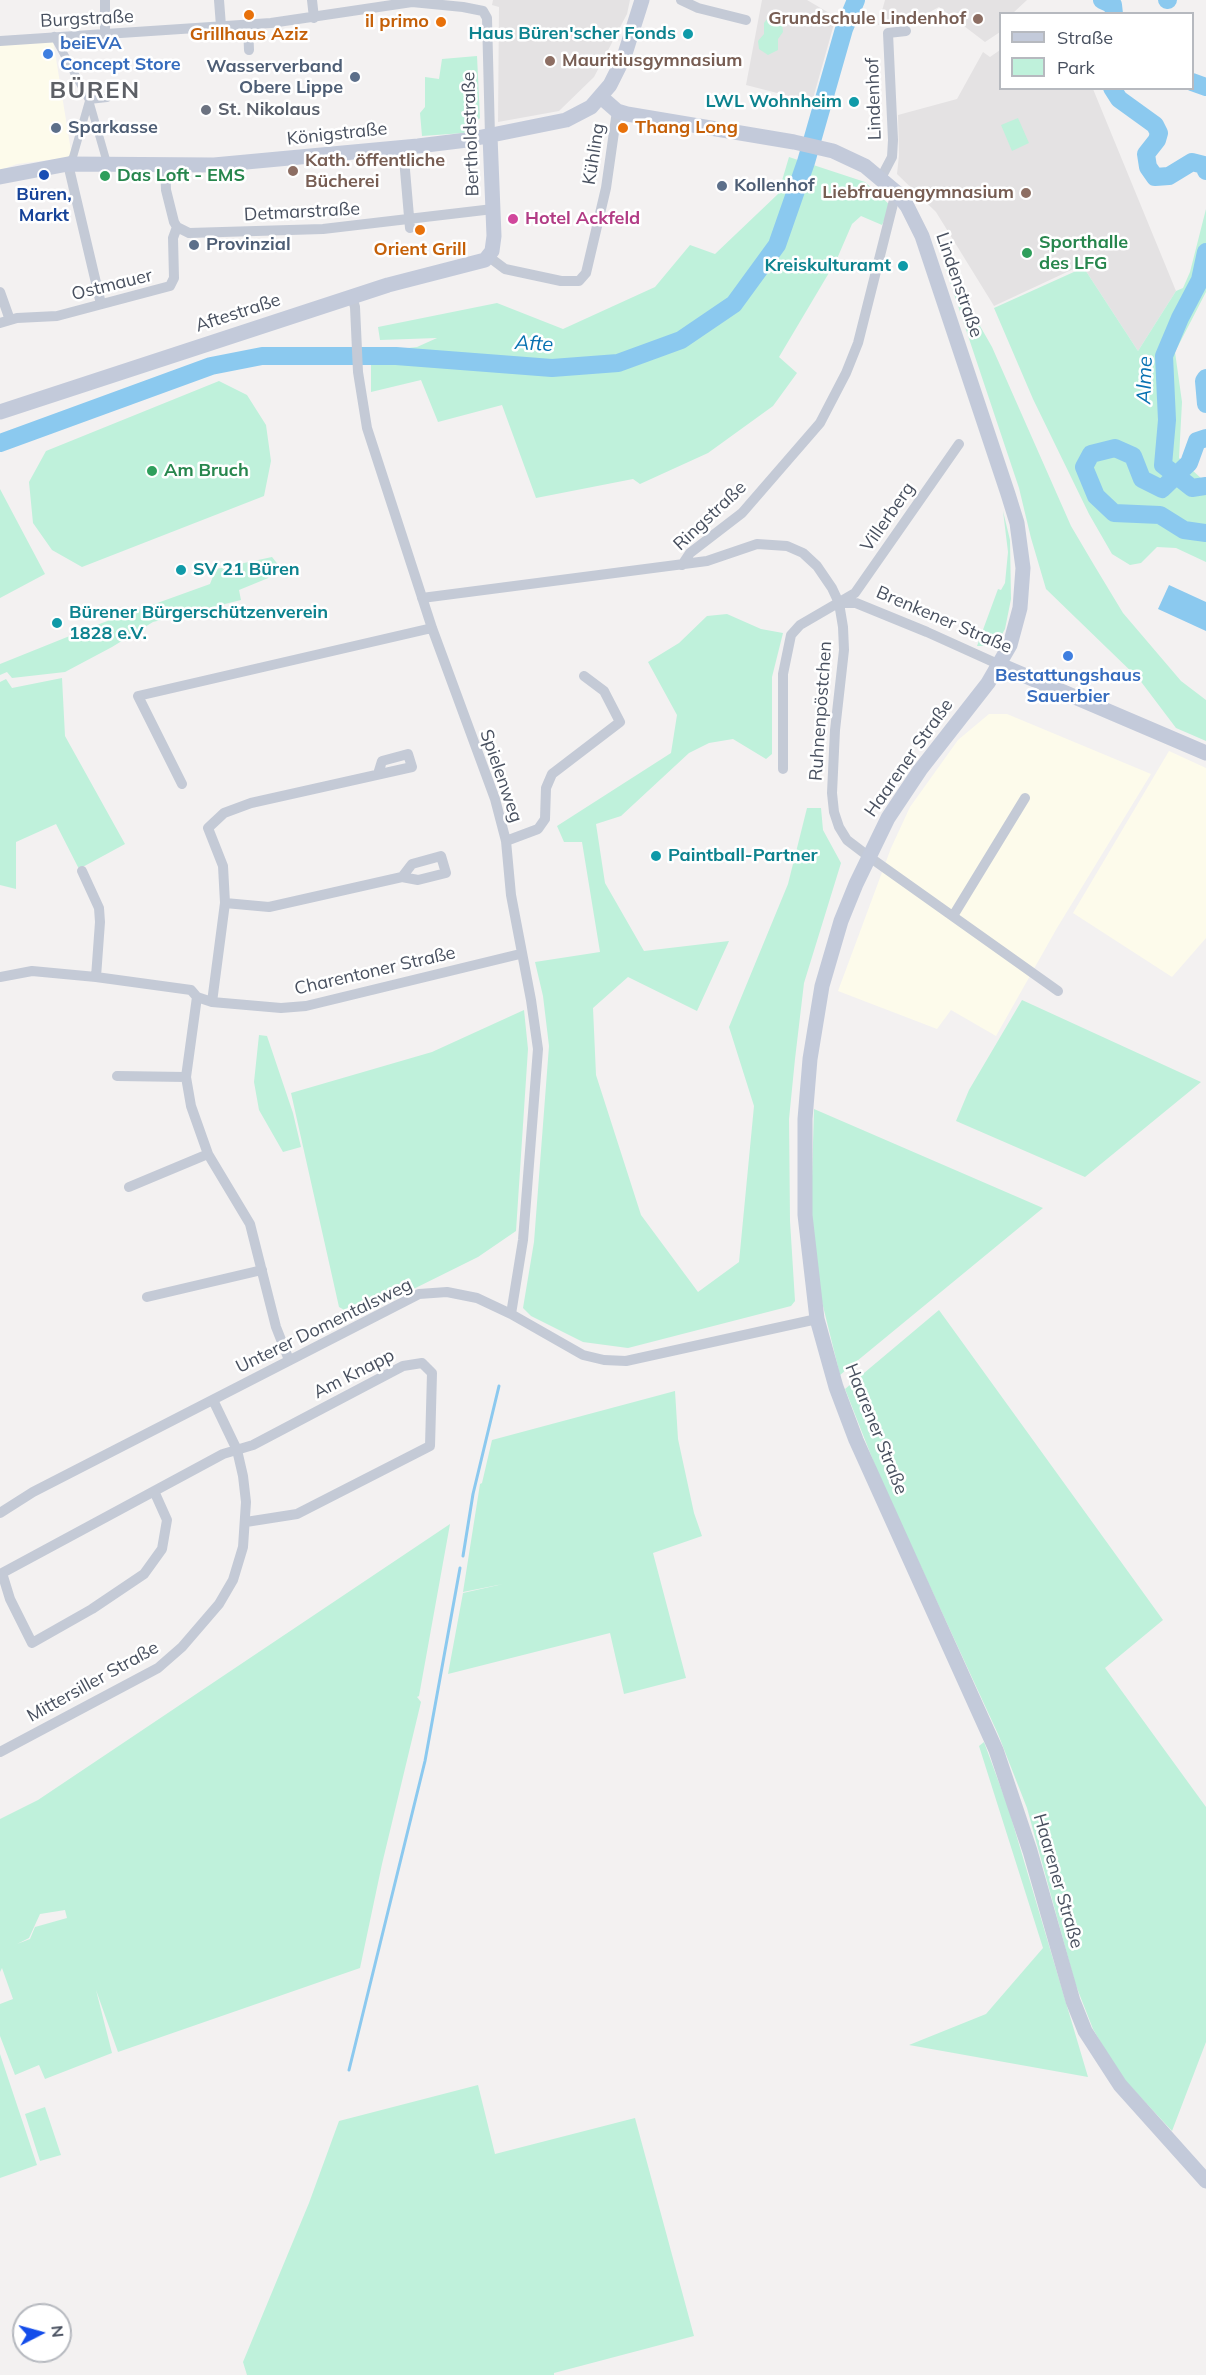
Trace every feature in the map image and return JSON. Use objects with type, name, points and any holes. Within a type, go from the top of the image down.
[{"type":"main road","points":[[601,97],[617,73],[624,57],[642,0]]},
{"type":"main road","name":"Lindenstraße","points":[[601,97],[617,111],[638,116],[794,142],[833,151],[865,166],[896,192],[907,206],[922,236],[1017,523],[1023,568],[1020,609],[1010,645],[1000,664]]},
{"type":"main road","name":"Königstraße","points":[[0,177],[68,164],[165,165],[256,162],[490,136],[574,117],[601,97]]},
{"type":"main road","name":"Bertholdstraße","points":[[489,256],[494,243],[490,136]]},
{"type":"main road","name":"Aftestraße","points":[[0,412],[388,285],[479,263],[489,256]]},
{"type":"main road","name":"Brenkener Straße","points":[[1000,664],[1206,753]]},
{"type":"main road","name":"Haarener Straße","points":[[1000,664],[920,770],[888,818],[868,856],[841,921],[824,977],[810,1059],[805,1119],[805,1215],[817,1319],[836,1387],[856,1440],[1006,1775],[1052,1931],[1085,2031],[1120,2085],[1206,2181]]},
{"type":"street","points":[[105,0],[105,34]]},
{"type":"street","points":[[219,0],[221,26]]},
{"type":"street","points":[[312,0],[314,18]]},
{"type":"street","points":[[681,0],[698,8],[746,20]]},
{"type":"street","name":"Burgstraße","points":[[0,40],[248,25],[314,18],[412,1],[483,11]]},
{"type":"street","name":"Bertholdstraße","points":[[483,11],[487,18],[490,136]]},
{"type":"street","points":[[248,25],[249,50]]},
{"type":"street","name":"Lindenhof","points":[[881,178],[892,157],[893,140],[888,33],[906,31]]},
{"type":"street","points":[[54,36],[89,100],[107,163]]},
{"type":"street","points":[[89,100],[106,98]]},
{"type":"street","points":[[89,100],[73,157],[68,164],[101,304]]},
{"type":"street","name":"Kühling","points":[[489,256],[506,269],[561,281],[579,281],[586,273],[606,188],[617,111]]},
{"type":"street","points":[[403,147],[410,224]]},
{"type":"street","points":[[165,165],[169,204],[177,227]]},
{"type":"street","name":"Ringstraße","points":[[422,598],[682,565],[690,553],[742,513],[820,423],[846,373],[858,342],[896,192]]},
{"type":"street","name":"Detmarstraße","points":[[177,227],[189,232],[218,233],[323,229],[410,224],[492,209]]},
{"type":"street","name":"Ostmauer","points":[[5,322],[57,316],[170,286],[174,278],[172,238],[177,227]]},
{"type":"street","points":[[0,292],[5,322]]},
{"type":"street","name":"Spielenweg","points":[[352,297],[357,333],[358,372],[367,428],[432,628],[495,799],[506,841],[520,954],[531,1000],[538,1049],[523,1240],[511,1314]]},
{"type":"street","name":"Villerberg","points":[[839,603],[855,593],[959,444]]},
{"type":"street","points":[[682,565],[707,561],[757,544],[787,546],[803,553],[817,566],[839,603]]},
{"type":"street","name":"Brenkener Straße","points":[[839,603],[856,603],[1000,664]]},
{"type":"street","name":"Ruhnenpöstchen","points":[[783,769],[783,674],[791,635],[800,625],[839,603],[844,650],[835,730],[832,793],[834,812],[839,827],[847,840],[868,856],[1058,991]]},
{"type":"street","points":[[182,784],[138,696],[432,628]]},
{"type":"street","points":[[506,841],[538,829],[545,819],[546,788],[552,774],[620,722],[604,691],[584,676]]},
{"type":"street","points":[[212,1002],[225,903],[223,866],[208,828],[224,813],[250,803],[378,774]]},
{"type":"street","points":[[953,916],[1025,798]]},
{"type":"street","points":[[82,871],[99,908],[96,977]]},
{"type":"street","points":[[225,903],[269,907],[402,877]]},
{"type":"street","name":"Charentoner Straße","points":[[0,977],[32,971],[96,977],[191,990],[196,997],[212,1002],[281,1008],[306,1006],[520,954]]},
{"type":"street","points":[[196,997],[186,1077],[191,1106],[208,1154],[250,1224],[276,1327],[289,1360]]},
{"type":"street","points":[[117,1076],[186,1077]]},
{"type":"street","points":[[129,1187],[208,1154]]},
{"type":"street","points":[[147,1297],[261,1270]]},
{"type":"street","name":"Unterer Domentalsweg","points":[[0,1513],[33,1492],[419,1294],[447,1292],[477,1298],[511,1314],[583,1355],[604,1360],[626,1361],[817,1319]]},
{"type":"street","name":"Am Knapp","points":[[237,1450],[252,1445],[403,1366],[422,1363],[432,1373],[430,1446],[297,1514],[246,1522]]},
{"type":"street","name":"Mittersiller Straße","points":[[0,1752],[158,1668],[182,1647],[219,1604],[233,1580],[243,1547],[246,1522],[243,1476],[237,1450],[213,1400]]},
{"type":"street","points":[[154,1491],[167,1520],[162,1549],[144,1574],[92,1609],[32,1643],[10,1599],[2,1573],[154,1491],[223,1454],[237,1450]]},
{"type":"shaded area","name":"Mauritiusgymnasium","points":[[493,0],[630,0],[627,14],[594,77],[559,111],[498,122],[499,7],[492,5]]},
{"type":"shaded area","points":[[762,0],[807,0],[836,17],[812,102],[746,85]]},
{"type":"shaded area","name":"Grundschule Lindenhof","points":[[885,0],[1027,0],[1014,12],[999,12],[999,33],[985,42],[939,7],[904,26],[878,25]]},
{"type":"shaded area","points":[[53,40],[72,157],[17,164],[0,170],[0,45]]},
{"type":"shaded area","name":"Liebfrauengymnasium","points":[[999,51],[999,90],[1093,90],[1176,291],[1138,351],[1082,265],[994,306],[936,212],[897,174],[898,115],[957,99],[983,52],[990,57]]},
{"type":"shaded area","points":[[989,714],[1007,714],[1151,774],[1057,928],[996,1036],[951,1010],[937,1029],[838,991],[891,848],[910,807],[958,740]]},
{"type":"shaded area","points":[[1169,751],[1206,768],[1206,938],[1172,977],[1073,913]]},
{"type":"green space","points":[[773,17],[782,23],[783,32],[778,39],[778,50],[768,55],[759,49],[758,41],[764,34],[764,23]]},
{"type":"green space","points":[[477,56],[480,118],[464,133],[422,136],[420,113],[425,107],[425,77],[439,79],[442,59]]},
{"type":"green space","points":[[1018,118],[1029,143],[1012,151],[1001,125]]},
{"type":"green space","points":[[789,157],[865,182],[891,206],[882,225],[861,216],[852,224],[836,261],[779,357],[797,373],[773,406],[708,453],[640,484],[633,479],[536,498],[502,405],[438,422],[421,380],[371,392],[371,352],[417,347],[437,338],[380,340],[378,327],[497,303],[563,329],[655,287],[690,245],[715,254],[778,194]]},
{"type":"green space","points":[[1206,209],[1206,292],[1175,352],[1182,402],[1179,458],[1203,480],[1206,480],[1206,562],[1176,548],[1157,547],[1141,563],[1130,565],[1112,554],[1089,514],[1033,399],[994,308],[1076,271],[1082,265],[1138,351],[1176,291],[1183,288],[1190,272]]},
{"type":"green space","points":[[943,261],[992,347],[1071,526],[1094,565],[1123,613],[1181,681],[1206,700],[1206,741],[1176,728],[1139,679],[1046,589],[1019,488]]},
{"type":"green space","name":"Am Bruch","points":[[219,381],[247,395],[266,425],[271,461],[264,496],[82,567],[52,550],[33,523],[29,482],[46,451]]},
{"type":"green space","points":[[0,489],[45,574],[0,598]]},
{"type":"green space","points":[[1003,511],[1010,540],[1011,599],[1005,629],[999,640],[988,646],[977,646],[998,589],[1001,590],[1005,583],[1008,552]]},
{"type":"green space","points":[[272,557],[280,567],[278,574],[239,590],[241,600],[153,622],[65,672],[12,678],[7,672],[0,675],[0,664],[102,623],[210,584],[216,569]]},
{"type":"green space","points":[[727,614],[761,629],[783,633],[772,677],[772,754],[766,759],[733,739],[709,743],[689,753],[621,816],[596,824],[605,883],[644,951],[729,941],[697,1011],[628,977],[593,1008],[596,1075],[641,1215],[698,1292],[739,1262],[754,1106],[729,1027],[788,884],[807,808],[821,808],[823,830],[841,863],[804,983],[795,1059],[789,1119],[790,1221],[795,1301],[791,1306],[628,1348],[583,1342],[531,1316],[523,1308],[534,1242],[549,1046],[543,996],[535,962],[600,952],[582,842],[564,842],[557,826],[671,753],[677,715],[648,662],[679,643],[707,616]]},
{"type":"green space","points":[[62,678],[65,736],[125,844],[79,869],[56,824],[16,842],[16,889],[0,885],[0,682],[6,679],[12,688]]},
{"type":"green space","points":[[1022,1000],[1201,1082],[1085,1177],[956,1121],[969,1090]]},
{"type":"green space","points":[[524,1010],[528,1049],[516,1231],[478,1257],[357,1317],[339,1307],[291,1093],[432,1052]]},
{"type":"green space","points":[[259,1035],[267,1036],[293,1113],[301,1147],[283,1152],[259,1110],[254,1082]]},
{"type":"green space","points":[[814,1109],[1043,1208],[840,1375],[821,1298],[811,1211]]},
{"type":"green space","points":[[939,1310],[1163,1620],[1105,1668],[1206,1807],[1206,2042],[1172,2131],[1133,2089],[1126,2086],[1093,2029],[1075,1983],[1027,1808],[998,1734],[880,1478],[845,1389]]},
{"type":"green space","points":[[675,1391],[678,1439],[694,1513],[702,1536],[653,1553],[686,1678],[624,1694],[610,1633],[448,1674],[463,1593],[503,1584],[463,1592],[480,1484],[492,1440]]},
{"type":"green space","points":[[450,1524],[417,1697],[421,1702],[382,1864],[360,1968],[118,2052],[96,1990],[112,2053],[45,2079],[39,2065],[15,2075],[0,2036],[0,2004],[13,1999],[2,1968],[0,1972],[0,1819],[38,1800]],"holes":[[[65,1910],[67,1918],[35,1927],[30,1939],[17,1944],[29,1938],[40,1914]]]},
{"type":"green space","points":[[984,1742],[1008,1807],[1088,2077],[909,2045],[986,2014],[1043,1948],[979,1746]]},
{"type":"green space","points":[[0,2054],[37,2165],[0,2178]]},
{"type":"green space","points":[[478,2085],[495,2154],[635,2118],[694,2336],[554,2373],[554,2375],[247,2375],[243,2362],[309,2203],[339,2121]]},
{"type":"green space","points":[[45,2107],[61,2155],[40,2161],[25,2114]]},
{"type":"water","points":[[1169,585],[1206,602],[1206,631],[1158,609]]},
{"type":"waterway","name":"Afte","points":[[0,443],[211,366],[262,356],[396,356],[552,368],[618,363],[681,340],[734,304],[777,245],[806,162],[844,29],[856,0]]},
{"type":"waterway","name":"Alme","points":[[1102,0],[1113,5],[1114,12]]},
{"type":"waterway","name":"Alme","points":[[1194,83],[1206,87]]},
{"type":"waterway","name":"Alme","points":[[1113,90],[1119,99],[1155,125],[1159,133],[1157,140],[1146,154],[1148,167],[1155,177],[1169,176],[1192,162],[1204,165],[1206,171]]},
{"type":"waterway","name":"Alme","points":[[1206,252],[1200,280],[1180,318],[1164,356],[1167,420],[1163,465],[1192,488],[1206,486]]},
{"type":"waterway","name":"Alme","points":[[1206,378],[1204,381],[1206,404]]},
{"type":"waterway","name":"Alme","points":[[1206,438],[1197,441],[1189,463],[1162,489],[1142,479],[1133,456],[1115,448],[1091,454],[1084,467],[1096,496],[1114,513],[1160,515],[1184,530],[1206,533]]},
{"type":"waterway","points":[[463,1556],[473,1494],[499,1386]]},
{"type":"waterway","points":[[349,2070],[425,1761],[460,1568]]},
{"type":"place","name":"Grillhaus Aziz","points":[[249,15]]},
{"type":"place","name":"Grundschule Lindenhof","points":[[978,19]]},
{"type":"place","name":"il primo","points":[[441,22]]},
{"type":"place","name":"Haus Büren'scher Fonds","points":[[688,34]]},
{"type":"place","name":"beiEVA Concept Store","points":[[48,54]]},
{"type":"place","name":"Mauritiusgymnasium","points":[[550,61]]},
{"type":"place","name":"Wasserverband Obere Lippe","points":[[355,77]]},
{"type":"place","name":"LWL Wohnheim","points":[[854,102]]},
{"type":"place","name":"St. Nikolaus","points":[[206,110]]},
{"type":"place","name":"Sparkasse","points":[[56,128]]},
{"type":"place","name":"Thang Long","points":[[623,128]]},
{"type":"place","name":"Kath. öffentliche Bücherei","points":[[293,171]]},
{"type":"place","name":"Büren, Markt","points":[[44,175]]},
{"type":"place","name":"Das Loft - EMS","points":[[105,176]]},
{"type":"place","name":"Kollenhof","points":[[722,186]]},
{"type":"place","name":"Liebfrauengymnasium","points":[[1026,193]]},
{"type":"place","name":"Hotel Ackfeld","points":[[513,219]]},
{"type":"place","name":"Orient Grill","points":[[420,230]]},
{"type":"place","name":"Provinzial","points":[[194,245]]},
{"type":"place","name":"Sporthalle des LFG","points":[[1027,253]]},
{"type":"place","name":"Kreiskulturamt","points":[[903,266]]},
{"type":"place","name":"Am Bruch","points":[[152,471]]},
{"type":"place","name":"SV 21 Büren","points":[[181,570]]},
{"type":"place","name":"Bürener Bürgerschützenverein 1828 e.V.","points":[[57,623]]},
{"type":"place","name":"Bestattungshaus Sauerbier","points":[[1068,656]]},
{"type":"place","name":"Paintball-Partner","points":[[656,856]]},
{"type":"district","name":"BÜREN","points":[[95,91]]}]
